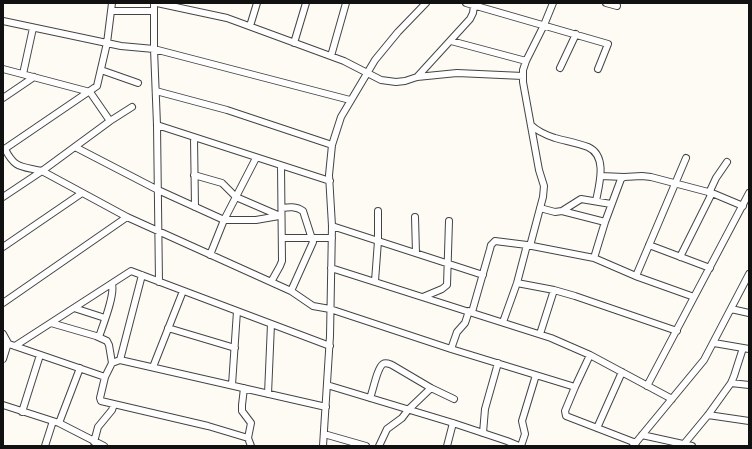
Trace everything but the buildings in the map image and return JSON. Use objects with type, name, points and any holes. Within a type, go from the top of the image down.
[{"type":"street","points":[[112,3],[107,44],[98,85],[90,92],[4,149],[9,158],[15,164],[42,172],[127,218],[291,291],[313,306],[330,309],[451,349],[575,387]]},
{"type":"street","points":[[154,3],[154,49],[158,125],[159,282]]},
{"type":"street","points":[[157,3],[216,15],[250,26],[330,56],[367,72],[381,80],[405,81],[417,77],[457,73],[523,76]]},
{"type":"street","points":[[250,26],[257,3]]},
{"type":"street","points":[[294,43],[306,3]]},
{"type":"street","points":[[330,56],[346,3]]},
{"type":"street","points":[[323,446],[330,346],[332,226],[330,181],[332,145],[341,118],[367,72],[398,32],[426,3]]},
{"type":"street","points":[[466,3],[608,44],[598,69]]},
{"type":"street","points":[[486,9],[491,3]]},
{"type":"street","points":[[504,322],[540,208],[544,186],[539,170],[523,76],[526,61],[553,3]]},
{"type":"street","points":[[606,3],[617,6]]},
{"type":"street","points":[[417,77],[472,16],[474,5]]},
{"type":"street","points":[[111,12],[154,11]]},
{"type":"street","points":[[3,20],[107,44],[154,49],[350,100]]},
{"type":"street","points":[[23,74],[33,28]]},
{"type":"street","points":[[560,68],[576,34]]},
{"type":"street","points":[[451,41],[526,61]]},
{"type":"street","points":[[3,69],[90,92],[110,121]]},
{"type":"street","points":[[101,70],[138,83]]},
{"type":"street","points":[[3,98],[34,77]]},
{"type":"street","points":[[156,91],[227,110],[332,145]]},
{"type":"street","points":[[3,197],[42,172],[110,121],[132,107]]},
{"type":"street","points":[[158,125],[194,138],[330,181]]},
{"type":"street","points":[[531,125],[537,131],[546,135],[593,150],[598,158],[601,176],[596,201]]},
{"type":"street","points":[[194,138],[194,207]]},
{"type":"street","points":[[75,148],[158,190],[224,220],[256,220],[280,216]]},
{"type":"street","points":[[210,255],[224,220],[256,158]]},
{"type":"street","points":[[636,276],[686,158]]},
{"type":"street","points":[[680,257],[711,193],[714,182],[727,162]]},
{"type":"street","points":[[271,282],[282,261],[280,216],[282,208],[281,166]]},
{"type":"street","points":[[194,175],[222,183],[236,197],[280,216]]},
{"type":"street","points":[[601,176],[642,176],[711,193],[745,204]]},
{"type":"street","points":[[594,258],[605,222],[624,177]]},
{"type":"street","points":[[3,247],[82,193]]},
{"type":"street","points":[[647,386],[745,204],[749,193]]},
{"type":"street","points":[[562,211],[581,199],[612,204]]},
{"type":"street","points":[[282,208],[299,208],[302,211],[312,238],[312,246],[291,291]]},
{"type":"street","points":[[540,208],[555,212],[562,211],[605,222]]},
{"type":"street","points":[[375,281],[378,241],[378,211]]},
{"type":"street","points":[[415,217],[416,254]]},
{"type":"street","points":[[3,303],[127,218]]},
{"type":"street","points":[[423,296],[446,287],[448,282],[449,221]]},
{"type":"street","points":[[332,226],[483,275]]},
{"type":"street","points":[[282,238],[332,238]]},
{"type":"street","points":[[451,349],[457,332],[465,323],[471,312],[493,242],[500,241],[594,258],[636,276],[694,297]]},
{"type":"street","points":[[649,245],[710,268]]},
{"type":"street","points":[[332,268],[551,338],[590,355],[672,399]]},
{"type":"street","points":[[15,346],[112,284],[129,271],[330,346]]},
{"type":"street","points":[[590,355],[565,411],[566,416],[634,444],[704,360],[749,274]]},
{"type":"street","points":[[120,360],[142,275]]},
{"type":"street","points":[[517,283],[554,290],[575,296],[677,331]]},
{"type":"street","points":[[99,337],[111,297],[113,287],[112,284]]},
{"type":"street","points":[[540,334],[554,290]]},
{"type":"street","points":[[153,367],[183,291]]},
{"type":"street","points":[[74,308],[105,318]]},
{"type":"street","points":[[731,309],[749,313]]},
{"type":"street","points":[[232,385],[238,311]]},
{"type":"street","points":[[51,323],[99,337],[109,345],[112,363],[105,377],[100,400],[208,426],[248,438]]},
{"type":"street","points":[[268,394],[271,324]]},
{"type":"street","points":[[168,328],[235,348]]},
{"type":"street","points":[[3,334],[6,343],[3,359]]},
{"type":"street","points":[[6,343],[105,377]]},
{"type":"street","points":[[684,444],[731,383],[746,349],[714,343]]},
{"type":"street","points":[[22,412],[40,355]]},
{"type":"street","points":[[112,363],[120,360],[326,407]]},
{"type":"street","points":[[370,398],[379,369],[386,363],[454,399]]},
{"type":"street","points":[[483,433],[485,409],[498,363]]},
{"type":"street","points":[[45,446],[80,368]]},
{"type":"street","points":[[597,428],[622,372]]},
{"type":"street","points":[[327,385],[507,440],[520,446],[525,434],[522,421],[536,375]]},
{"type":"street","points":[[731,383],[749,386]]},
{"type":"street","points":[[244,388],[242,411],[251,423],[248,438],[251,446]]},
{"type":"street","points":[[379,446],[387,429],[402,418],[408,410],[431,388]]},
{"type":"street","points":[[94,442],[98,427],[112,410],[114,404]]},
{"type":"street","points":[[3,405],[56,422],[102,446]]},
{"type":"street","points":[[708,414],[749,421]]},
{"type":"street","points":[[447,446],[453,423]]},
{"type":"street","points":[[324,434],[366,446]]},
{"type":"street","points":[[642,435],[692,446]]}]
